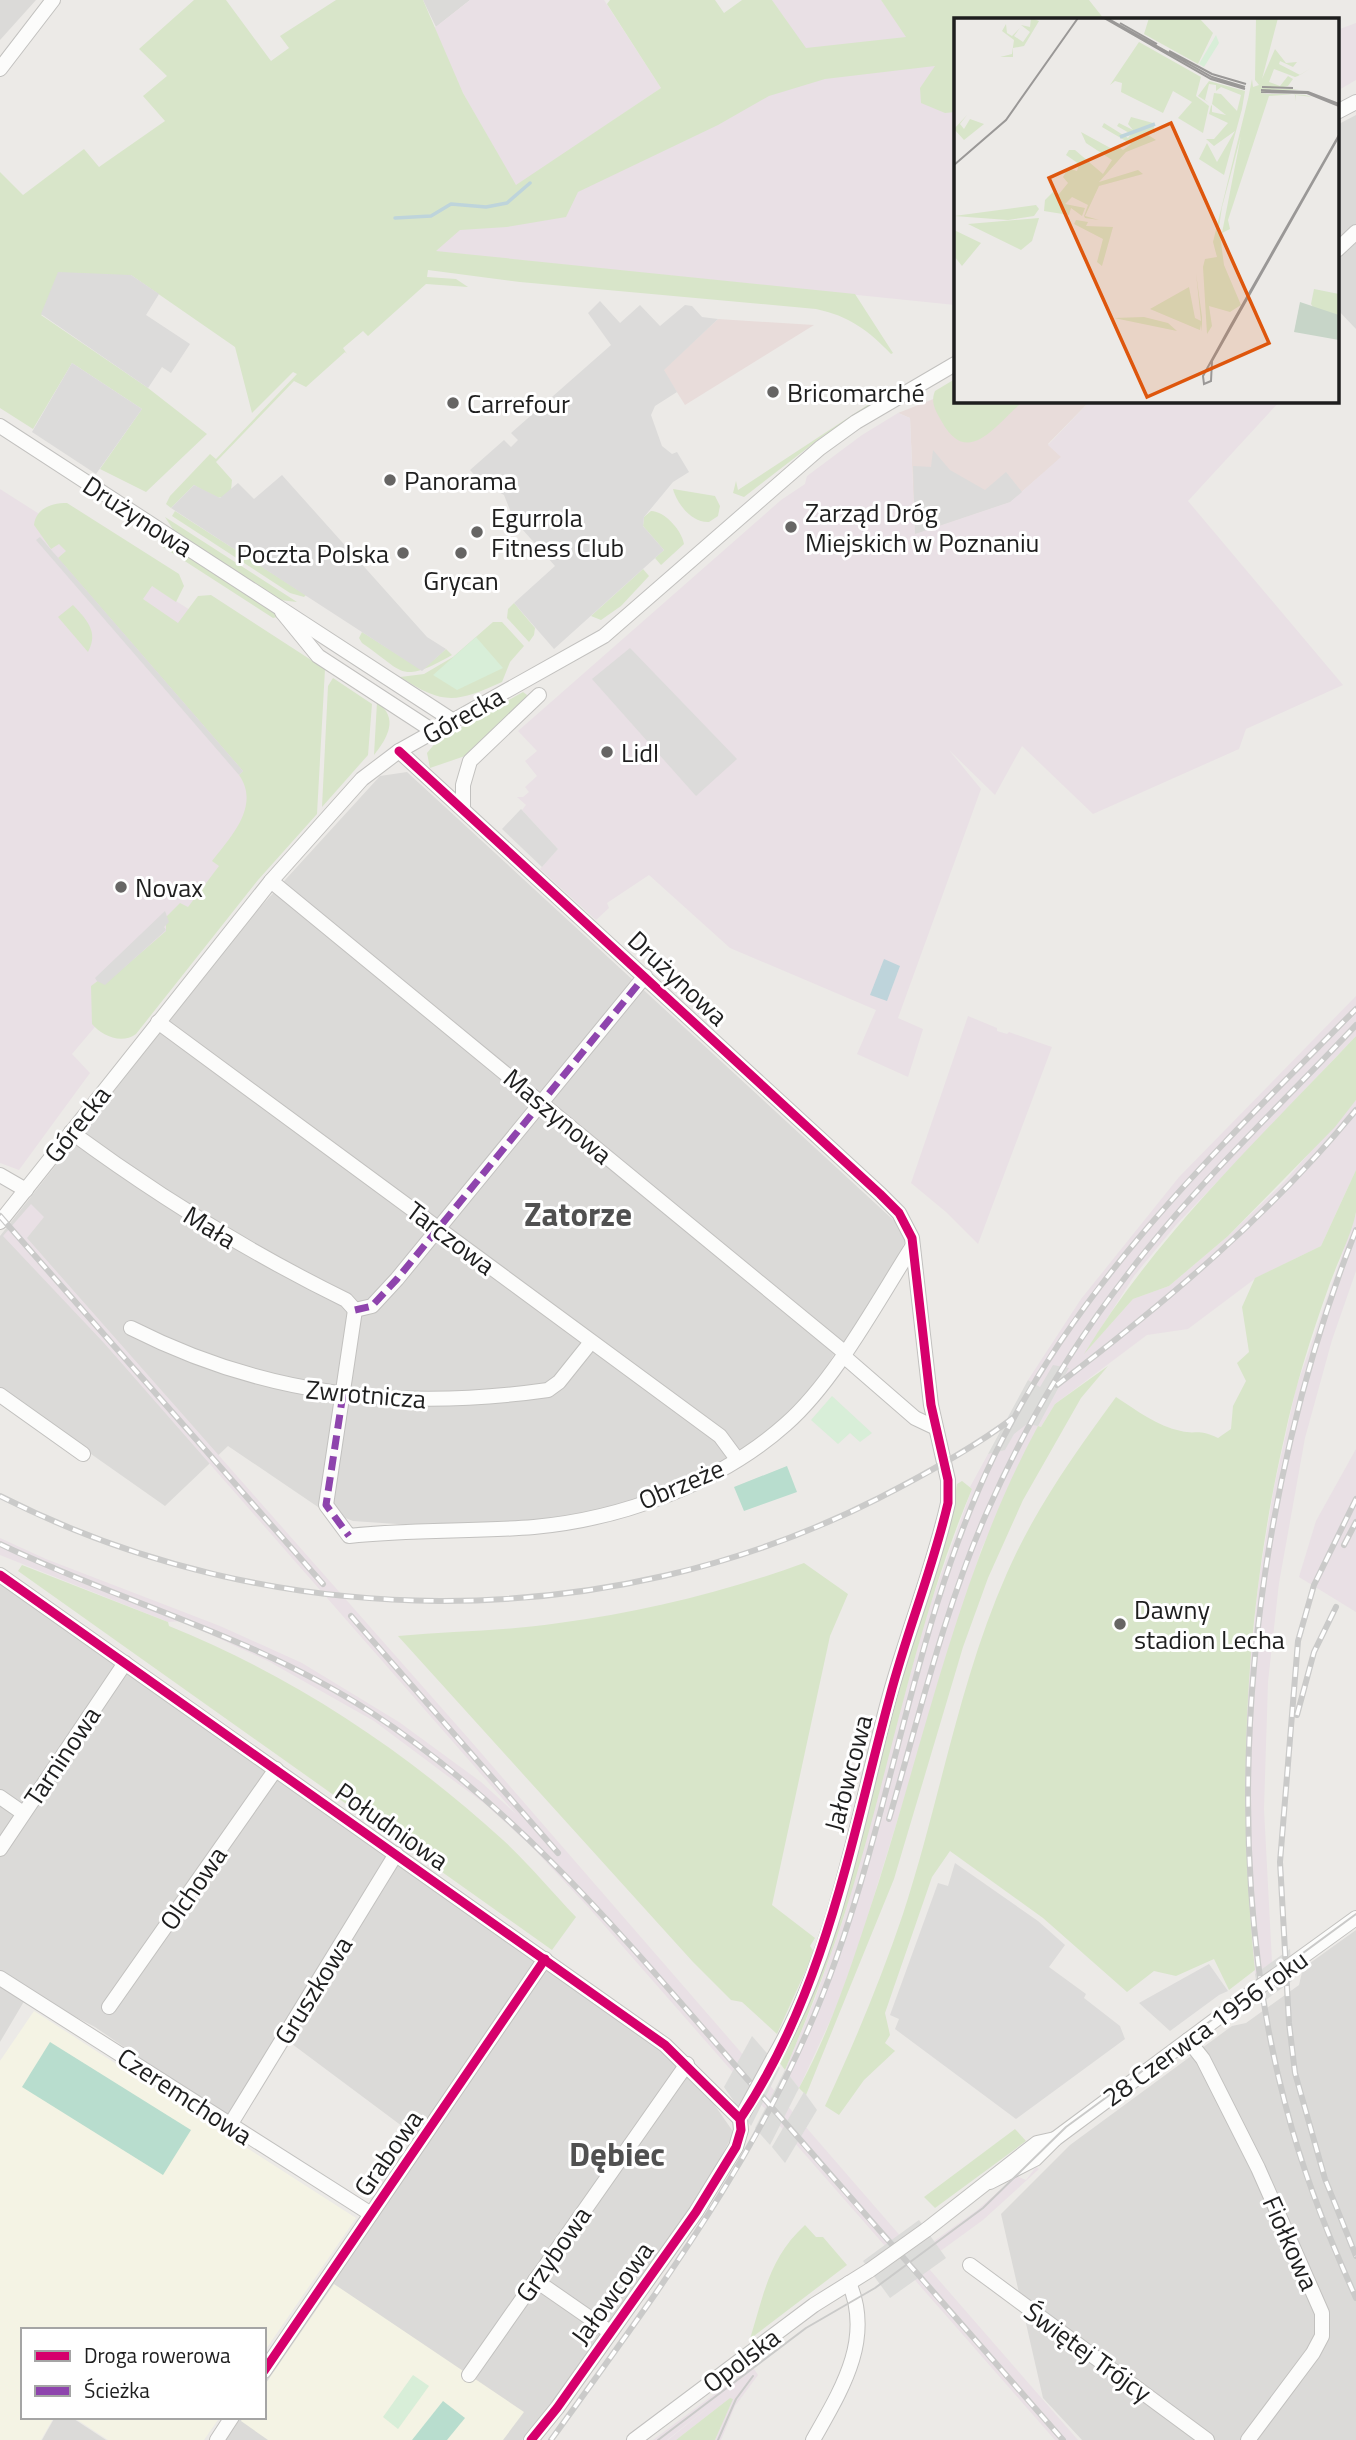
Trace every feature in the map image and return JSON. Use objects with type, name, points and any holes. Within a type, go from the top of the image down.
[{"type":"street","points":[[0,69],[53,0]]},
{"type":"street","points":[[1338,111],[1356,102]]},
{"type":"street","points":[[1338,249],[1356,232]]},
{"type":"street","name":"Górecka","points":[[0,1222],[271,881],[362,779],[399,751],[604,636],[820,448],[856,422],[954,365]]},
{"type":"street","name":"Drużynowa","points":[[0,426],[452,720]]},
{"type":"street","name":"Drużynowa","points":[[277,606],[318,656],[433,731]]},
{"type":"street","points":[[463,809],[463,785],[470,761],[539,695]]},
{"type":"street","name":"Drużynowa","points":[[399,751],[899,1213],[909,1228],[934,1427]]},
{"type":"street","name":"Maszynowa","points":[[271,881],[844,1352]]},
{"type":"street","points":[[343,1394],[355,1310],[374,1304],[645,976]]},
{"type":"street","name":"Tarczowa","points":[[158,1022],[720,1436],[737,1460]]},
{"type":"street","name":"Mała","points":[[71,1132],[138,1181],[240,1246],[346,1300],[355,1310]]},
{"type":"street","points":[[0,1175],[26,1189]]},
{"type":"street","name":"Obrzeże","points":[[343,1394],[326,1505],[349,1536],[537,1527],[612,1513],[688,1486],[737,1460],[788,1423],[844,1352],[912,1247]]},
{"type":"street","name":"Zwrotnicza","points":[[131,1328],[176,1352],[289,1387],[343,1394],[455,1400],[548,1390],[559,1382],[591,1342]]},
{"type":"street","points":[[844,1352],[847,1359],[915,1418],[934,1427]]},
{"type":"street","points":[[0,1395],[83,1454]]},
{"type":"street","name":"Jałowcowa","points":[[531,2440],[558,2408],[696,2212],[736,2147],[741,2121],[784,2040],[811,1977],[835,1909],[902,1652],[946,1515],[948,1480],[934,1427]]},
{"type":"street","name":"Południowa","points":[[0,1575],[665,2045],[687,2064],[741,2121]]},
{"type":"street","name":"Tarninowa","points":[[0,1849],[125,1663]]},
{"type":"street","name":"Olchowa","points":[[109,2007],[276,1769]]},
{"type":"street","points":[[0,1797],[23,1813]]},
{"type":"street","name":"Gruszkowa","points":[[230,2125],[396,1854]]},
{"type":"street","name":"28 Czerwca 1956 roku","points":[[849,2283],[990,2182],[1025,2165],[1044,2152],[1055,2139],[1356,1918]]},
{"type":"street","name":"Grabowa","points":[[266,2368],[545,1959]]},
{"type":"street","name":"Czeremchowa","points":[[0,1978],[372,2214]]},
{"type":"street","name":"Fiołkowa","points":[[1188,2040],[1203,2059],[1258,2168],[1322,2313],[1322,2336],[1313,2353],[1248,2440]]},
{"type":"street","name":"Grzybowa","points":[[469,2375],[687,2064]]},
{"type":"street","name":"Świętej Trójcy","points":[[970,2265],[1207,2440]]},
{"type":"street","points":[[535,2280],[610,2332]]},
{"type":"street","points":[[813,2440],[853,2363],[856,2312],[849,2283]]},
{"type":"street","name":"Opolska","points":[[634,2440],[814,2305],[849,2283]]},
{"type":"street","points":[[217,2440],[231,2419]]},
{"type":"shaded area","points":[[0,0],[36,0],[0,40]]},
{"type":"shaded area","points":[[423,0],[470,0],[436,27]]},
{"type":"shaded area","points":[[470,0],[604,0],[661,88],[516,186],[463,93],[433,29]]},
{"type":"shaded area","points":[[772,0],[881,0],[907,37],[954,46],[954,305],[430,251],[477,210],[805,48]]},
{"type":"shaded area","points":[[1356,23],[1356,80],[1338,90],[1338,30]]},
{"type":"shaded area","points":[[1356,115],[1356,329],[1338,310],[1338,124]]},
{"type":"shaded area","points":[[58,272],[131,275],[159,294],[146,315],[190,344],[171,373],[162,367],[148,388],[41,314]]},
{"type":"shaded area","points":[[600,301],[620,323],[640,305],[660,326],[685,305],[692,306],[702,317],[718,319],[664,370],[677,392],[655,406],[651,415],[662,446],[672,454],[677,452],[689,472],[673,482],[644,517],[643,526],[664,550],[554,649],[514,603],[555,566],[514,520],[504,495],[480,481],[470,470],[504,440],[511,447],[518,440],[511,433],[611,345],[588,313]]},
{"type":"shaded area","points":[[718,319],[814,325],[685,405],[663,370]]},
{"type":"shaded area","points":[[72,363],[142,409],[96,474],[32,432]]},
{"type":"shaded area","points":[[936,398],[954,402],[1089,402],[1048,444],[1062,457],[1010,502],[915,534],[910,418],[898,413]]},
{"type":"shaded area","points":[[1089,402],[1279,402],[1188,501],[1343,685],[1246,729],[1239,749],[1093,814],[1022,746],[995,795],[949,750],[981,789],[898,1018],[923,1029],[908,1077],[857,1054],[876,1010],[730,948],[649,875],[607,903],[609,908],[596,920],[540,869],[558,849],[522,810],[526,805],[517,797],[523,797],[529,792],[525,787],[537,776],[525,761],[537,751],[518,731],[781,500],[805,484],[807,476],[862,435],[898,413],[910,418],[915,534],[1010,502],[1061,457],[1048,445]]},
{"type":"shaded area","points":[[933,450],[950,470],[985,490],[1006,472],[1022,492],[1010,502],[915,534],[913,466],[931,467]]},
{"type":"shaded area","points":[[282,475],[427,637],[446,649],[422,671],[171,508],[194,485],[220,498],[238,483],[254,499]]},
{"type":"shaded area","points":[[0,489],[303,682],[302,745],[199,904],[72,1054],[90,1073],[19,1170],[0,1163]]},
{"type":"shaded area","points":[[40,537],[243,771],[239,775],[36,540]]},
{"type":"shaded area","points":[[630,648],[737,759],[696,796],[592,679]]},
{"type":"shaded area","points":[[407,772],[901,1227],[905,1240],[902,1250],[868,1309],[833,1356],[816,1386],[784,1418],[734,1457],[694,1479],[633,1503],[540,1523],[455,1528],[353,1521],[318,1507],[228,1446],[165,1506],[0,1390],[0,1236],[253,915],[380,776]]},
{"type":"shaded area","points":[[521,809],[558,849],[542,867],[502,829]]},
{"type":"shaded area","points":[[165,911],[169,922],[164,927],[166,930],[105,985],[97,981],[95,978]]},
{"type":"shaded area","points":[[1356,996],[1356,1036],[1176,1225],[1134,1276],[1087,1350],[1133,1299],[1169,1286],[1228,1236],[1284,1182],[1356,1100],[1356,1170],[1321,1246],[1256,1278],[1188,1329],[1147,1335],[1055,1404],[1041,1427],[1038,1426],[1040,1387],[1028,1380],[1081,1299],[1179,1177]]},
{"type":"shaded area","points":[[968,1016],[997,1028],[997,1031],[1007,1034],[1009,1032],[1052,1047],[978,1244],[946,1212],[911,1183]]},
{"type":"shaded area","points":[[31,1204],[44,1217],[27,1238],[469,1739],[916,2254],[976,2211],[1016,2176],[1026,2180],[1036,2167],[1039,2169],[983,2220],[924,2263],[1078,2440],[1055,2440],[589,1908],[531,1846],[485,1804],[374,1721],[268,1661],[181,1621],[168,1622],[0,1555],[0,1538],[46,1559],[220,1626],[302,1663],[399,1722],[481,1782],[516,1814],[104,1343],[3,1236]]},
{"type":"shaded area","points":[[1356,1214],[1356,1271],[1332,1340],[1305,1438],[1279,1583],[1268,1682],[1264,1809],[1272,1962],[1255,1974],[1246,1861],[1244,1769],[1249,1673],[1259,1579],[1274,1487],[1296,1388]]},
{"type":"shaded area","points":[[1028,1423],[1038,1426],[1036,1433],[981,1550],[861,1938],[837,2006],[799,2088],[785,2070],[815,1999],[843,1920],[927,1613],[972,1489],[970,1487],[988,1454],[1005,1449],[1014,1433]]},
{"type":"shaded area","points":[[1356,1449],[1356,1612],[1299,1577],[1316,1521]]},
{"type":"shaded area","points":[[0,1576],[689,2068],[734,2133],[700,2194],[532,2431],[522,2440],[225,2440],[239,2419],[266,2419],[266,2378],[422,2141],[284,2038],[231,2121],[95,2027],[29,1993],[0,2042]]},
{"type":"shaded area","points":[[955,1863],[1038,1921],[1065,1945],[1049,1967],[1086,1994],[1084,1998],[1120,2026],[1125,2039],[1016,2119],[895,2029],[899,2019],[890,2015],[938,1883],[948,1886]]},
{"type":"shaded area","points":[[1356,1930],[1356,2440],[1082,2440],[1043,2398],[1001,2214],[1070,2145],[1232,2026],[1246,2023],[1299,1985],[1303,1968]]},
{"type":"shaded area","points":[[1209,1964],[1228,1991],[1170,2031],[1139,2003]]},
{"type":"shaded area","points":[[34,2011],[356,2218],[266,2349],[266,2328],[21,2328],[21,2419],[53,2419],[41,2440],[0,2440],[0,2061]]},
{"type":"shaded area","points":[[334,2284],[524,2412],[503,2440],[268,2440],[241,2421],[266,2419],[266,2383]]},
{"type":"shaded area","points":[[752,2366],[758,2375],[735,2406],[721,2440],[715,2440],[732,2400],[730,2398],[676,2440],[668,2440],[721,2397],[667,2440],[653,2440]]},
{"type":"shaded area","points":[[54,2419],[74,2419],[106,2440],[42,2440]]},
{"type":"shaded area","points":[[76,2419],[219,2419],[204,2440],[108,2440]]},
{"type":"green space","points":[[194,0],[226,0],[271,61],[289,48],[280,36],[336,0],[423,0],[463,93],[516,185],[661,88],[607,4],[610,0],[715,0],[724,13],[742,0],[772,0],[806,48],[906,37],[881,0],[1089,0],[1103,18],[954,18],[954,112],[945,113],[921,103],[920,88],[935,66],[825,79],[769,96],[718,125],[578,192],[566,217],[507,227],[460,230],[436,251],[855,294],[893,353],[857,325],[816,309],[520,282],[428,270],[427,277],[456,279],[468,287],[426,284],[368,336],[363,331],[343,348],[347,354],[345,352],[306,387],[294,381],[216,462],[232,480],[231,490],[225,497],[215,498],[194,485],[171,508],[166,504],[170,496],[210,454],[216,459],[297,374],[293,372],[252,413],[235,347],[131,275],[41,315],[148,388],[207,434],[146,492],[100,469],[142,409],[72,363],[33,429],[0,408],[0,172],[23,195],[84,149],[99,167],[165,121],[143,96],[167,76],[139,49]]},
{"type":"green space","points":[[954,380],[954,402],[1017,402],[1019,405],[981,439],[961,441],[951,435],[936,411],[933,403],[935,391]]},
{"type":"green space","points":[[876,395],[875,402],[823,436],[744,497],[733,493],[736,481],[738,490],[872,402]]},
{"type":"green space","points":[[673,489],[715,496],[720,506],[718,516],[709,522],[691,516],[678,501]]},
{"type":"green space","points":[[67,503],[179,574],[184,586],[176,602],[152,586],[143,599],[178,623],[198,596],[211,595],[325,669],[317,814],[258,880],[136,1034],[124,1039],[106,1035],[92,1024],[91,986],[99,980],[105,984],[166,931],[166,917],[180,903],[188,907],[219,866],[212,861],[234,832],[245,810],[247,798],[239,775],[243,771],[58,558],[66,551],[59,544],[51,549],[34,525],[41,511],[56,504]]},
{"type":"green space","points":[[175,511],[306,595],[304,597],[290,593],[172,516]]},
{"type":"green space","points":[[651,511],[662,514],[672,523],[684,544],[661,565],[655,558],[664,550],[643,526],[644,517]]},
{"type":"green space","points":[[165,517],[297,602],[280,600],[174,531]]},
{"type":"green space","points":[[164,542],[276,613],[277,617],[273,618],[163,547]]},
{"type":"green space","points":[[643,569],[649,576],[621,606],[601,620],[591,616]]},
{"type":"green space","points":[[514,603],[535,628],[529,642],[507,618],[508,609]]},
{"type":"green space","points":[[73,605],[87,621],[92,632],[88,652],[58,617]]},
{"type":"green space","points":[[493,622],[502,622],[524,646],[510,662],[502,682],[473,694],[450,698],[428,693],[400,677],[424,674],[453,657]]},
{"type":"green space","points":[[362,632],[422,670],[403,671],[395,667],[362,643],[359,638]]},
{"type":"green space","points":[[476,637],[503,668],[457,690],[433,675]]},
{"type":"green space","points":[[446,649],[452,655],[435,664],[423,669]]},
{"type":"green space","points":[[333,678],[372,704],[368,755],[322,807],[328,686]]},
{"type":"green space","points":[[523,692],[527,695],[525,701],[465,756],[430,768],[427,753],[437,741]]},
{"type":"green space","points":[[377,702],[388,714],[389,728],[374,755]]},
{"type":"green space","points":[[1356,1036],[1356,1100],[1335,1127],[1228,1236],[1169,1286],[1133,1299],[1084,1354],[1113,1310],[1177,1227]]},
{"type":"green space","points":[[1356,1170],[1356,1212],[1316,1324],[1293,1400],[1260,1571],[1252,1637],[1246,1770],[1246,1837],[1255,1970],[1229,1990],[1214,1959],[1176,1976],[1154,1971],[1127,1992],[1043,1918],[950,1851],[932,1877],[885,2013],[890,2035],[885,2043],[895,2051],[864,2080],[839,2115],[825,2106],[867,2011],[895,1938],[976,1656],[1007,1573],[1030,1526],[1071,1460],[1116,1397],[1172,1429],[1201,1432],[1218,1438],[1231,1429],[1233,1406],[1246,1381],[1237,1363],[1249,1352],[1242,1307],[1255,1278],[1321,1246]]},
{"type":"green space","points":[[1108,1366],[1081,1398],[1023,1500],[988,1578],[963,1647],[894,1879],[806,2095],[799,2088],[834,2013],[853,1960],[948,1649],[988,1534],[1011,1479],[1038,1426],[1041,1427],[1055,1404]]},
{"type":"green space","points":[[832,1396],[872,1433],[860,1442],[850,1433],[838,1444],[811,1420]]},
{"type":"green space","points":[[787,1466],[797,1492],[744,1511],[734,1487]]},
{"type":"green space","points":[[962,1481],[972,1489],[933,1595],[859,1868],[829,1959],[785,2070],[779,2062],[786,2052],[953,1508],[957,1484]]},
{"type":"green space","points":[[804,1563],[848,1594],[830,1636],[772,1905],[815,1938],[810,1946],[814,1952],[777,2034],[742,2002],[731,2000],[693,1962],[398,1636],[539,1626],[621,1613],[714,1592]]},
{"type":"green space","points":[[22,1565],[168,1622],[169,1626],[260,1668],[345,1718],[387,1746],[465,1807],[513,1849],[576,1917],[552,1950],[18,1571]]},
{"type":"green space","points":[[50,2042],[191,2130],[163,2175],[22,2087]]},
{"type":"green space","points":[[1015,2129],[1026,2141],[935,2208],[924,2197]]},
{"type":"green space","points":[[805,2225],[816,2237],[823,2237],[847,2265],[750,2339],[775,2264],[783,2250]]},
{"type":"green space","points":[[413,2375],[429,2386],[398,2429],[383,2417]]},
{"type":"green space","points":[[730,2398],[733,2399],[715,2440],[676,2440]]},
{"type":"green space","points":[[443,2401],[465,2418],[447,2440],[412,2440]]},
{"type":"water","points":[[884,959],[900,966],[887,1001],[870,995]]},
{"type":"pier","points":[[1053,1365],[1069,1368],[1038,1426],[1027,1424],[1014,1434],[1005,1450],[988,1454],[1028,1380],[1040,1387]]},
{"type":"pier","points":[[1290,1949],[1292,1981],[1260,2004],[1255,1974]]},
{"type":"pier","points":[[752,2036],[780,2068],[751,2126],[724,2087]]},
{"type":"pier","points":[[785,2070],[799,2088],[770,2145],[755,2128]]},
{"type":"pier","points":[[804,2092],[817,2110],[785,2163],[772,2147]]},
{"type":"pier","points":[[919,2220],[946,2258],[890,2298],[863,2261]]},
{"type":"waterway","points":[[395,218],[431,216],[451,204],[486,207],[507,203],[530,183]]},
{"type":"tram line","points":[[658,2440],[806,2328],[875,2288],[983,2208],[1066,2127],[1356,1914]]},
{"type":"tram line","points":[[718,2440],[736,2399],[753,2376]]},
{"type":"railway","points":[[551,2440],[633,2326],[711,2210],[780,2089],[810,2025],[857,1897],[945,1578],[994,1456],[1029,1391],[1068,1330],[1156,1218],[1204,1164],[1356,1009]]},
{"type":"railway","points":[[889,1819],[933,1664],[972,1549],[1001,1481],[1050,1389],[1106,1302],[1153,1242],[1209,1178],[1356,1025]]},
{"type":"railway","points":[[1057,1385],[1176,1290],[1252,1222],[1323,1149],[1356,1110]]},
{"type":"railway","points":[[0,1216],[323,1584]]},
{"type":"railway","points":[[1356,1230],[1320,1332],[1291,1439],[1269,1550],[1254,1664],[1248,1778],[1251,1891],[1263,2001],[1286,2107],[1300,2156],[1326,2228],[1356,2298]]},
{"type":"railway","points":[[0,1496],[105,1541],[214,1574],[326,1594],[439,1601],[553,1595],[665,1576],[774,1543],[879,1498],[964,1451],[1013,1418]]},
{"type":"railway","points":[[1356,1499],[1314,1585],[1298,1641],[1280,1862],[1289,2023],[1295,2073],[1325,2179],[1356,2256]]},
{"type":"railway","points":[[1344,1545],[1356,1522]]},
{"type":"railway","points":[[0,1544],[234,1641],[325,1685],[369,1711],[473,1789],[521,1832],[611,1924],[1063,2440]]},
{"type":"railway","points":[[1297,1715],[1314,1652],[1336,1607]]},
{"type":"railway","points":[[351,1616],[558,1853]]},
{"type":"marked path","points":[[355,1310],[372,1306],[397,1279],[645,976]]},
{"type":"marked path","points":[[343,1394],[326,1505],[349,1536]]},
{"type":"cycle path","points":[[399,751],[880,1194],[899,1213],[912,1238],[931,1405],[948,1480],[948,1503],[897,1672],[848,1860],[815,1968],[769,2071],[740,2119]]},
{"type":"cycle path","points":[[0,1575],[665,2045],[740,2119],[741,2130],[736,2147],[696,2212],[557,2408],[531,2440]]},
{"type":"cycle path","points":[[266,2368],[545,1959]]},
{"type":"place","name":"Bricomarché","points":[[773,392]]},
{"type":"place","name":"Carrefour","points":[[453,403]]},
{"type":"place","name":"Panorama","points":[[390,480]]},
{"type":"place","name":"Zarząd Dróg Miejskich w Poznaniu","points":[[791,527]]},
{"type":"place","name":"Egurrola Fitness Club","points":[[477,532]]},
{"type":"place","name":"Poczta Polska","points":[[403,553]]},
{"type":"place","name":"Grycan","points":[[461,553]]},
{"type":"place","name":"Lidl","points":[[607,752]]},
{"type":"place","name":"Novax","points":[[121,887]]},
{"type":"place","name":"Dawny stadion Lecha","points":[[1120,1624]]},
{"type":"district","name":"Zatorze","points":[[578,1214]]},
{"type":"district","name":"Dębiec","points":[[617,2154]]}]
